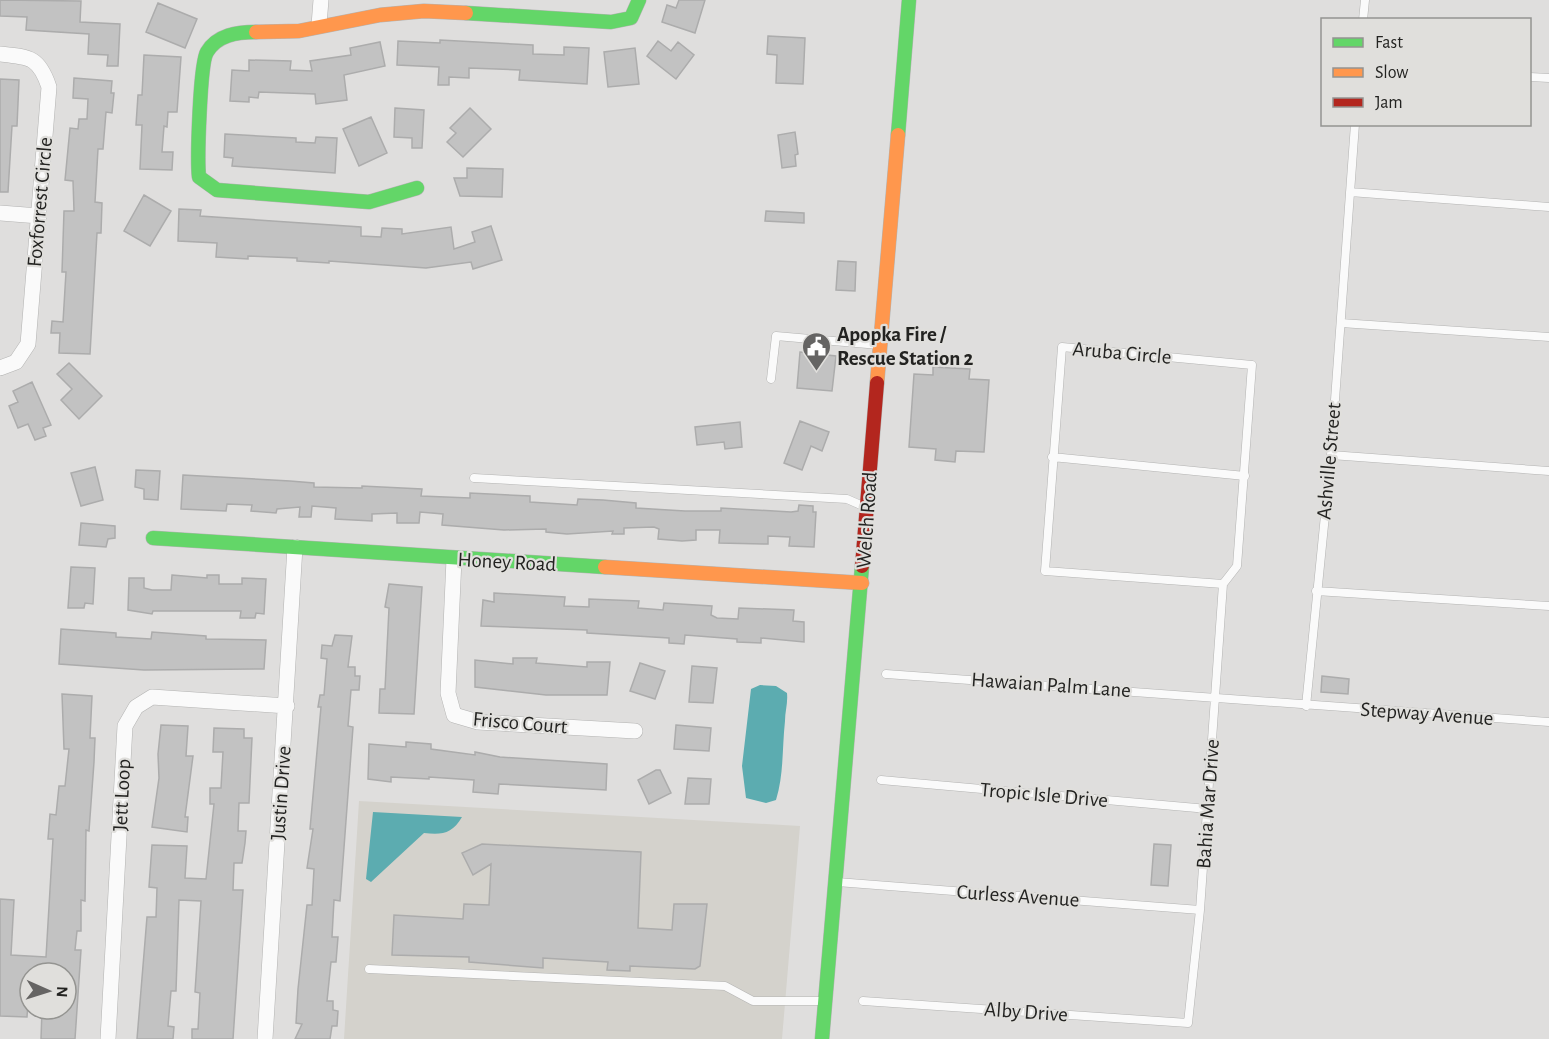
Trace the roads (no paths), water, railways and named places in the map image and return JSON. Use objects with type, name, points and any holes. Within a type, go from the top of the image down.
[{"type":"street","points":[[319,25],[321,0]]},
{"type":"street","points":[[417,188],[369,202],[217,190],[199,177],[197,154],[206,54],[216,41],[239,32],[299,31],[319,25],[380,15],[424,11],[478,8],[611,22],[631,18],[639,0]]},
{"type":"street","name":"Welch Road","points":[[822,1039],[837,882],[909,0]]},
{"type":"street","name":"Foxforrest Circle","points":[[0,54],[25,57],[43,68],[50,87],[28,344],[16,362],[0,368]]},
{"type":"street","points":[[0,213],[39,216]]},
{"type":"street","name":"Honey Road","points":[[153,538],[454,559],[862,583]]},
{"type":"street","name":"Justin Drive","points":[[265,1039],[295,548]]},
{"type":"street","name":"Frisco Court","points":[[454,559],[448,693],[454,715],[478,722],[635,731]]},
{"type":"street","name":"Jett Loop","points":[[108,1039],[125,726],[136,707],[152,697],[287,706]]},
{"type":"lane","points":[[1363,18],[1365,0]]},
{"type":"lane","points":[[1531,77],[1549,78]]},
{"type":"lane","name":"Ashville Street","points":[[1306,706],[1330,455],[1355,126]]},
{"type":"lane","points":[[1350,192],[1549,207]]},
{"type":"lane","points":[[1341,323],[1549,337]]},
{"type":"lane","points":[[771,379],[776,336],[881,345]]},
{"type":"lane","name":"Aruba Circle","points":[[1062,347],[1252,365],[1237,566],[1223,584],[1046,571],[1052,457],[1062,347]]},
{"type":"lane","points":[[1330,455],[1549,471]]},
{"type":"lane","points":[[1052,457],[1245,476]]},
{"type":"lane","points":[[474,478],[848,499],[867,508]]},
{"type":"lane","name":"Bahia Mar Drive","points":[[1188,1023],[1200,910],[1223,584]]},
{"type":"lane","points":[[1316,591],[1549,606]]},
{"type":"lane","name":"Hawaian Palm Lane","points":[[886,674],[1216,697]]},
{"type":"lane","points":[[1216,697],[1306,706]]},
{"type":"lane","name":"Stepway Avenue","points":[[1306,706],[1549,722]]},
{"type":"lane","name":"Tropic Isle Drive","points":[[881,780],[1208,809]]},
{"type":"lane","name":"Curless Avenue","points":[[837,882],[1200,910]]},
{"type":"lane","points":[[369,969],[724,986],[753,1000],[826,1001]]},
{"type":"lane","name":"Alby Drive","points":[[863,1001],[1188,1023]]},
{"type":"water","points":[[760,685],[776,686],[787,693],[779,790],[776,800],[766,803],[746,798],[742,766],[751,689]]},
{"type":"water","points":[[373,812],[462,817],[454,827],[446,832],[424,833],[371,882],[366,879]]},
{"type":"place","name":"Apopka Fire / Rescue Station 2","points":[[816,372]]}]
